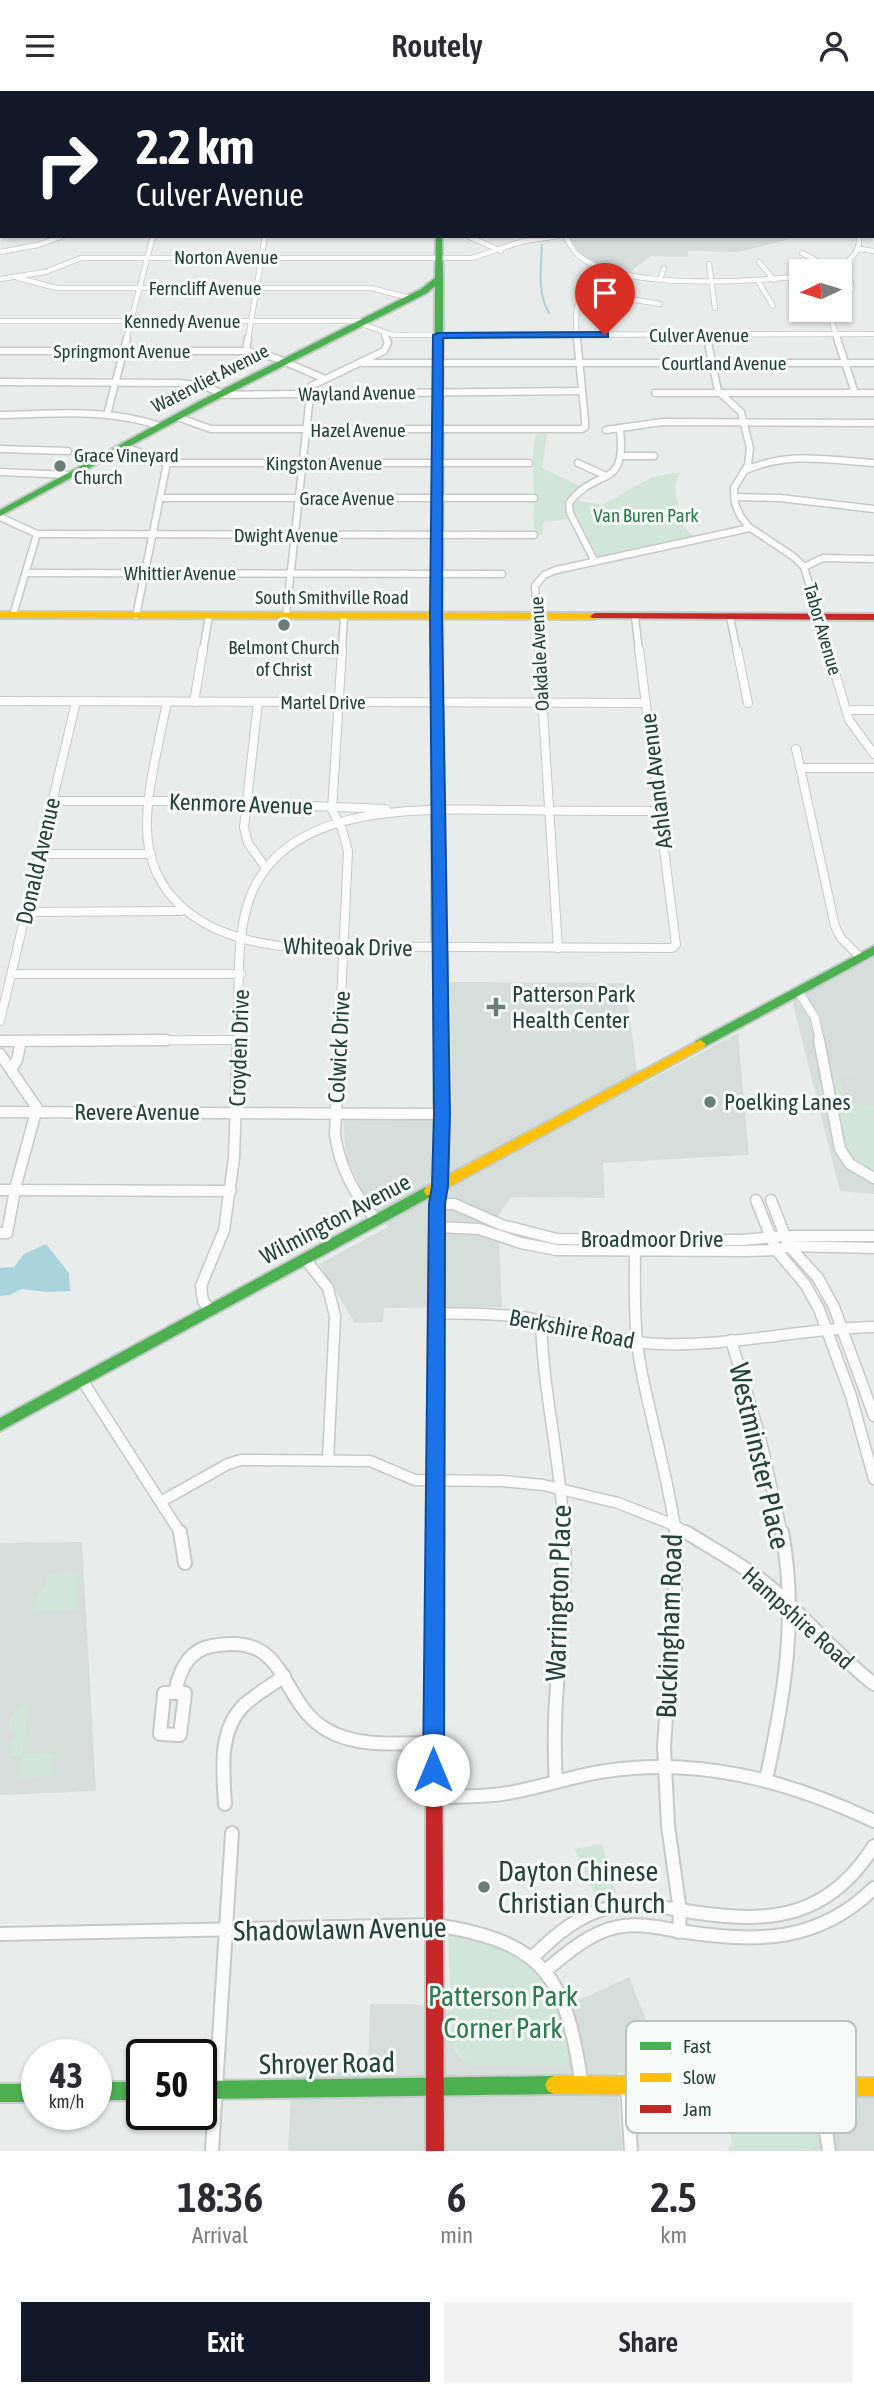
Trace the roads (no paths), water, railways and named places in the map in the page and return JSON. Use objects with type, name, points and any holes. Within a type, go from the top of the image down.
[{"type":"main road","points":[[435,2151],[433,1744],[437,1204],[442,1114],[441,948],[438,941],[434,810],[439,238]]},
{"type":"main road","name":"Watervliet Avenue","points":[[0,515],[219,394],[429,288],[439,279]]},
{"type":"main road","name":"South Smithville Road","points":[[6,615],[874,617]]},
{"type":"main road","name":"Wilmington Avenue","points":[[0,1425],[874,950]]},
{"type":"main road","name":"Shroyer Road","points":[[217,2089],[626,2085]]},
{"type":"main road","name":"Shroyer Road","points":[[856,2087],[874,2087]]},
{"type":"main road","points":[[0,2093],[21,2092]]},
{"type":"street","points":[[0,252],[38,245],[57,238]]},
{"type":"street","points":[[107,415],[153,238]]},
{"type":"street","points":[[246,351],[265,238]]},
{"type":"street","points":[[472,238],[500,251],[560,238]]},
{"type":"street","points":[[500,251],[524,241],[544,238]]},
{"type":"street","points":[[566,238],[572,250],[582,258],[613,271],[660,279],[712,282],[789,278]]},
{"type":"street","points":[[850,259],[859,249],[859,238]]},
{"type":"street","points":[[859,249],[874,251]]},
{"type":"street","name":"Norton Avenue","points":[[17,277],[45,272],[76,258],[486,259],[500,251]]},
{"type":"street","points":[[802,253],[814,259]]},
{"type":"street","points":[[759,262],[774,280]]},
{"type":"street","points":[[709,264],[715,308]]},
{"type":"street","points":[[660,279],[664,268]]},
{"type":"street","points":[[582,391],[573,308],[587,292],[613,271]]},
{"type":"street","name":"Ferncliff Avenue","points":[[0,279],[17,277],[49,287],[371,288],[410,298]]},
{"type":"street","points":[[758,281],[773,306]]},
{"type":"street","points":[[587,292],[660,304]]},
{"type":"street","name":"Kennedy Avenue","points":[[0,321],[362,322]]},
{"type":"street","name":"Culver Avenue","points":[[362,322],[384,334],[874,334]]},
{"type":"street","points":[[832,322],[855,393]]},
{"type":"street","points":[[286,616],[313,384],[363,363],[386,349],[388,340],[384,334]]},
{"type":"street","points":[[706,335],[720,393],[741,412],[750,449],[750,460],[735,483],[734,497],[780,498],[874,509]]},
{"type":"street","name":"Springmont Avenue","points":[[0,351],[246,351],[285,361],[323,378]]},
{"type":"street","name":"Courtland Avenue","points":[[363,363],[874,363]]},
{"type":"street","name":"Wayland Avenue","points":[[0,382],[191,383],[219,394],[582,391]]},
{"type":"street","name":"Hazel Avenue","points":[[177,417],[205,429],[584,428],[582,391]]},
{"type":"street","points":[[655,393],[874,393]]},
{"type":"street","points":[[0,415],[107,415],[133,417],[160,426]]},
{"type":"street","points":[[606,430],[662,422],[874,423]]},
{"type":"street","points":[[595,562],[570,513],[569,503],[576,493],[620,467],[624,456],[620,430]]},
{"type":"street","name":"Kingston Avenue","points":[[123,446],[167,463],[529,463]]},
{"type":"street","points":[[0,449],[68,451]]},
{"type":"street","points":[[750,449],[771,460]]},
{"type":"street","points":[[624,456],[654,456]]},
{"type":"street","points":[[743,472],[771,460],[808,457],[874,463]]},
{"type":"street","points":[[136,616],[167,463]]},
{"type":"street","points":[[578,463],[606,476]]},
{"type":"street","points":[[0,472],[70,475]]},
{"type":"street","name":"Tabor Avenue","points":[[734,497],[738,511],[750,528],[761,538],[789,553],[804,567],[851,724],[874,754]]},
{"type":"street","name":"Grace Avenue","points":[[160,498],[534,498]]},
{"type":"street","points":[[0,515],[37,534],[26,573],[6,615]]},
{"type":"street","name":"Oakdale Avenue","points":[[558,948],[534,592],[540,579],[556,570],[750,528]]},
{"type":"street","name":"Dwight Avenue","points":[[37,534],[534,535]]},
{"type":"street","points":[[789,553],[823,558],[874,559]]},
{"type":"street","points":[[804,567],[823,558]]},
{"type":"street","name":"Whittier Avenue","points":[[26,573],[502,574]]},
{"type":"street","points":[[194,702],[209,616]]},
{"type":"street","name":"Colwick Drive","points":[[344,616],[332,807],[348,851],[336,1113],[340,1163],[355,1194],[376,1220]]},
{"type":"street","name":"Ashland Avenue","points":[[635,617],[676,944]]},
{"type":"street","points":[[730,617],[748,703]]},
{"type":"street","name":"Martel Drive","points":[[0,701],[646,703]]},
{"type":"street","name":"Donald Avenue","points":[[0,1021],[3,990],[12,974],[76,702]]},
{"type":"street","points":[[167,702],[149,800],[147,829],[151,854],[166,888],[181,911]]},
{"type":"street","points":[[258,702],[245,835],[266,868]]},
{"type":"street","points":[[846,710],[874,710]]},
{"type":"street","points":[[796,749],[835,926],[841,939],[860,957]]},
{"type":"street","points":[[800,768],[874,768]]},
{"type":"street","name":"Kenmore Avenue","points":[[52,801],[149,800],[434,810],[659,811]]},
{"type":"street","name":"Kenmore Avenue","points":[[337,823],[379,814],[434,810]]},
{"type":"street","name":"Croyden Drive","points":[[210,1310],[203,1301],[201,1286],[220,1243],[231,1191],[237,1112],[242,941],[248,901],[266,868],[292,845],[337,823]]},
{"type":"street","points":[[40,854],[151,854]]},
{"type":"street","points":[[26,912],[181,911]]},
{"type":"street","name":"Whiteoak Drive","points":[[181,911],[205,926],[242,941],[280,946],[669,949],[676,944]]},
{"type":"street","points":[[12,974],[241,974]]},
{"type":"street","points":[[798,991],[815,1018],[840,1149],[850,1164],[874,1178]]},
{"type":"street","points":[[0,1041],[240,1040]]},
{"type":"street","points":[[11,1069],[17,1060],[21,1041]]},
{"type":"street","points":[[0,1054],[37,1108],[4,1233]]},
{"type":"street","name":"Revere Avenue","points":[[0,1112],[442,1114]]},
{"type":"street","points":[[0,1190],[231,1191]]},
{"type":"street","points":[[756,1200],[772,1244],[811,1292],[827,1329],[851,1396],[874,1479]]},
{"type":"street","points":[[771,1200],[786,1241],[825,1288],[874,1416]]},
{"type":"street","name":"Broadmoor Drive","points":[[437,1204],[454,1204],[498,1224],[539,1236],[635,1245]]},
{"type":"street","name":"Broadmoor Drive","points":[[437,1227],[479,1229],[529,1245],[556,1250],[635,1245],[772,1244],[874,1237]]},
{"type":"street","name":"Broadmoor Drive","points":[[786,1241],[874,1248]]},
{"type":"street","name":"Buckingham Road","points":[[635,1245],[638,1342],[670,1490],[674,1525],[676,1559],[666,1699],[665,1767],[668,1826],[680,1911],[679,1932]]},
{"type":"street","points":[[305,1259],[328,1287],[335,1316],[328,1460]]},
{"type":"street","name":"Berkshire Road","points":[[437,1313],[501,1315],[541,1321],[598,1336],[638,1342],[687,1344],[842,1327],[874,1327]]},
{"type":"street","name":"Warrington Place","points":[[541,1321],[544,1382],[561,1488],[564,1544],[554,1691],[556,1782]]},
{"type":"street","name":"Westminster Place","points":[[731,1340],[766,1460],[790,1606],[782,1698],[766,1780]]},
{"type":"street","points":[[82,1380],[182,1535],[185,1563]]},
{"type":"street","name":"Hampshire Road","points":[[162,1501],[233,1462],[370,1461],[407,1478],[502,1481],[561,1488],[618,1503],[674,1525],[726,1555],[790,1606],[848,1664],[874,1684]]},
{"type":"street","points":[[175,1693],[180,1671],[192,1654],[218,1645],[250,1645],[271,1656],[306,1716],[330,1732],[361,1742],[433,1744]]},
{"type":"street","points":[[225,1804],[225,1753],[230,1724],[244,1706],[284,1677]]},
{"type":"street","points":[[433,1797],[488,1795],[616,1770],[665,1767],[736,1773],[766,1780],[830,1801],[874,1821]]},
{"type":"street","points":[[217,2089],[232,1833]]},
{"type":"street","points":[[532,1958],[560,1931],[600,1909],[641,1904],[715,1916],[751,1917],[807,1908],[837,1894],[864,1865],[874,1846]]},
{"type":"street","points":[[545,1971],[583,1941],[607,1930],[642,1925],[733,1938],[795,1934],[816,1928],[849,1912],[874,1888]]},
{"type":"street","name":"Shadowlawn Avenue","points":[[0,1934],[435,1925],[486,1932],[512,1944],[545,1971],[566,2006],[574,2028],[582,2086]]},
{"type":"street","points":[[212,2151],[214,2130]]},
{"type":"street","points":[[630,2133],[631,2151]]},
{"type":"street","points":[[826,2133],[829,2151]]},
{"type":"water","points":[[46,1244],[69,1273],[70,1291],[22,1289],[0,1296],[0,1268],[14,1267],[24,1254]]},
{"type":"waterway","points":[[542,245],[541,288],[549,313]]},
{"type":"place","name":"Grace Vineyard Church","points":[[60,466]]},
{"type":"place","name":"Belmont Church of Christ","points":[[284,625]]},
{"type":"place","name":"Patterson Park Health Center","points":[[496,1007]]},
{"type":"place","name":"Poelking Lanes","points":[[710,1102]]},
{"type":"place","name":"Dayton Chinese Christian Church","points":[[484,1887]]},
{"type":"park label","name":"Van Buren Park","points":[[646,515]]},
{"type":"park label","name":"Patterson Park Corner Park","points":[[503,2012]]}]
